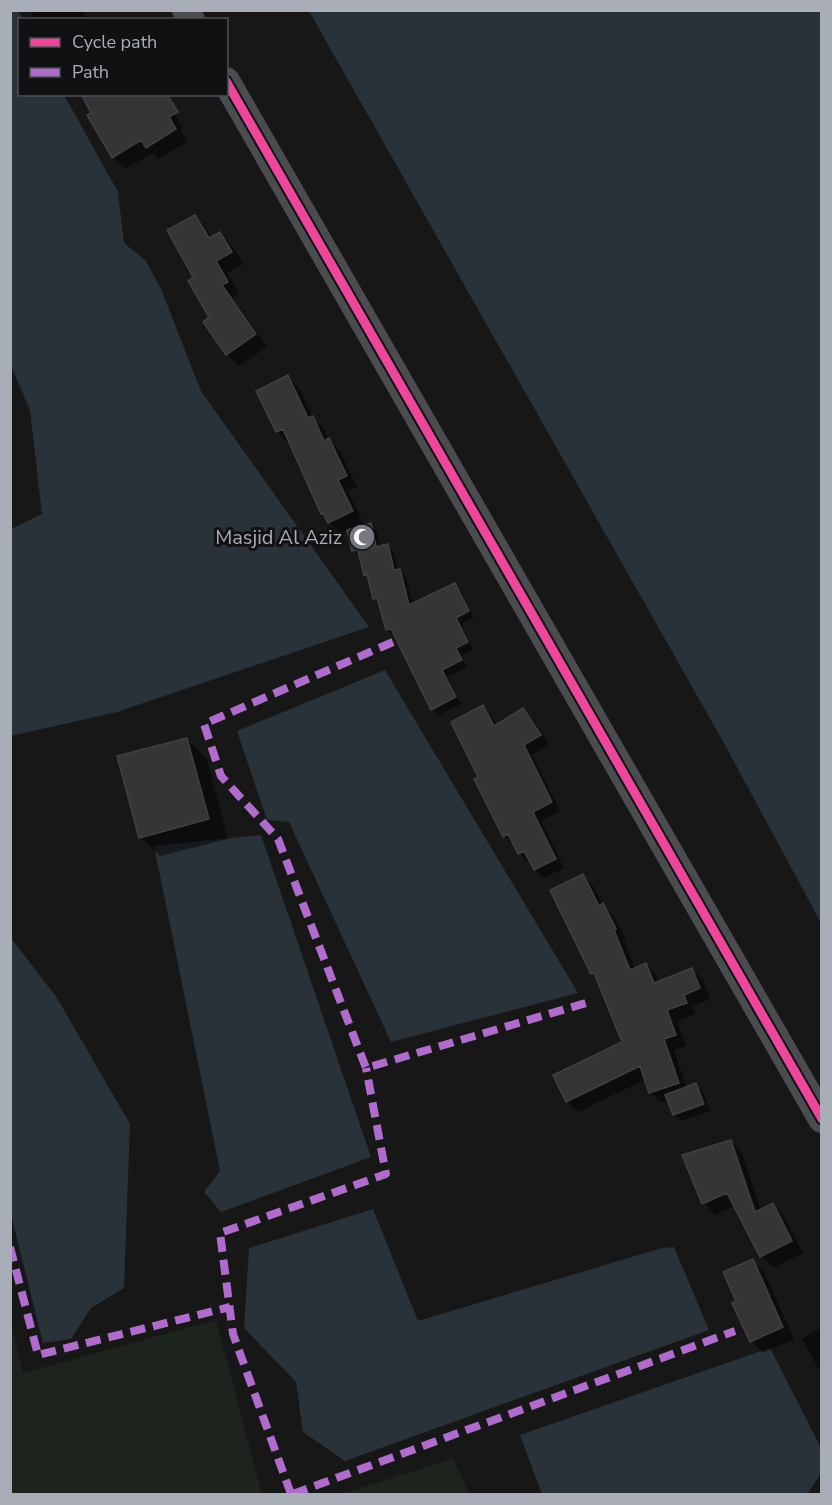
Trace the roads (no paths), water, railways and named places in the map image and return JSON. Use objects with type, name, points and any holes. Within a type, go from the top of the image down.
[{"type":"street","points":[[228,84],[822,1119]]},
{"type":"place","name":"Masjid Al Aziz","points":[[362,537]]}]
